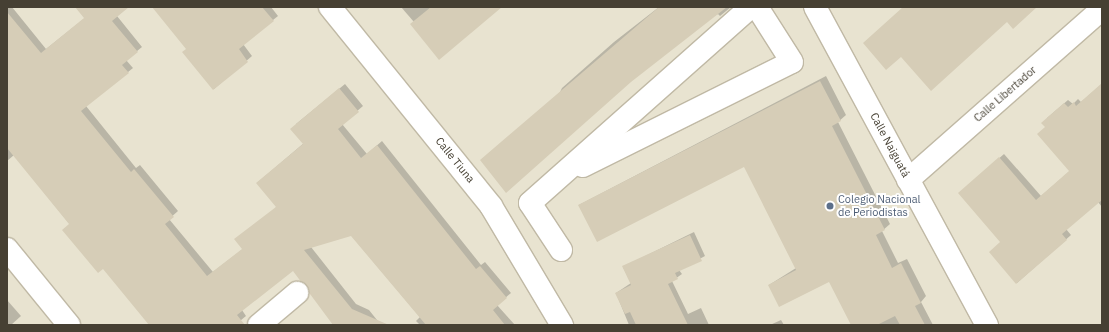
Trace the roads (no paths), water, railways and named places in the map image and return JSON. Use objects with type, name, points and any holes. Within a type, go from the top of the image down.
[{"type":"street","name":"Calle Tiuna","points":[[330,7],[491,206],[562,325]]},
{"type":"street","points":[[561,250],[530,203],[751,7]]},
{"type":"street","points":[[557,179],[792,62],[757,7]]},
{"type":"street","name":"Calle Naiguatá","points":[[815,7],[987,325]]},
{"type":"street","name":"Calle Libertador","points":[[908,180],[1102,9]]},
{"type":"street","points":[[7,249],[69,325]]},
{"type":"street","points":[[259,325],[297,293]]},
{"type":"place","name":"Colegio Nacional de Periodistas","points":[[830,206]]}]
